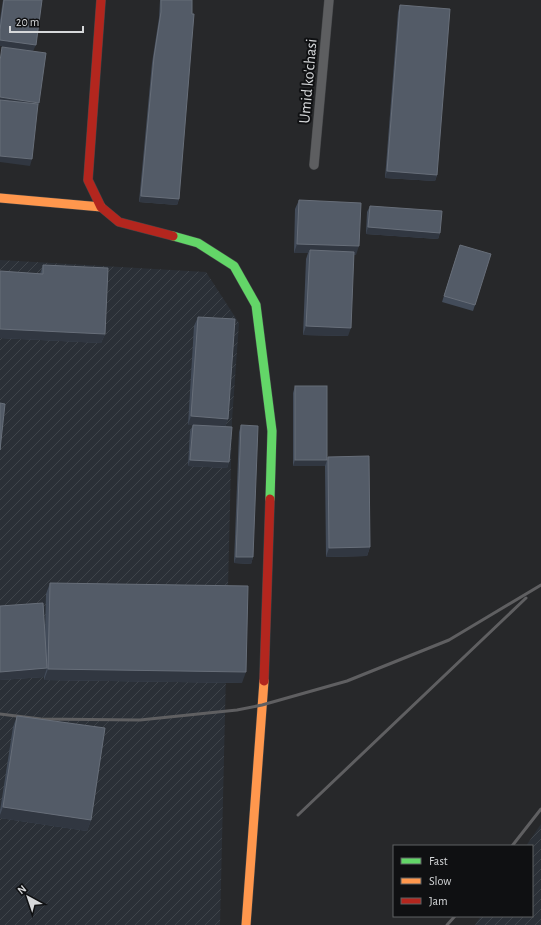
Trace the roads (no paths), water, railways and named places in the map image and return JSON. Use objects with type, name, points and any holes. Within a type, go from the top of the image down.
[{"type":"street","points":[[101,0],[88,180],[101,207],[119,222],[198,243],[234,266],[256,305],[272,430],[263,697],[246,925]]},
{"type":"street","points":[[0,198],[101,207]]},
{"type":"lane","name":"Umid ko'chasi","points":[[314,165],[329,0]]},
{"type":"railway","points":[[0,714],[41,719],[140,720],[237,710],[262,705],[347,681],[449,640],[541,585]]},
{"type":"railway","points":[[298,815],[526,598]]},
{"type":"railway","points":[[513,845],[541,809]]},
{"type":"railway","points":[[447,925],[454,917]]}]
